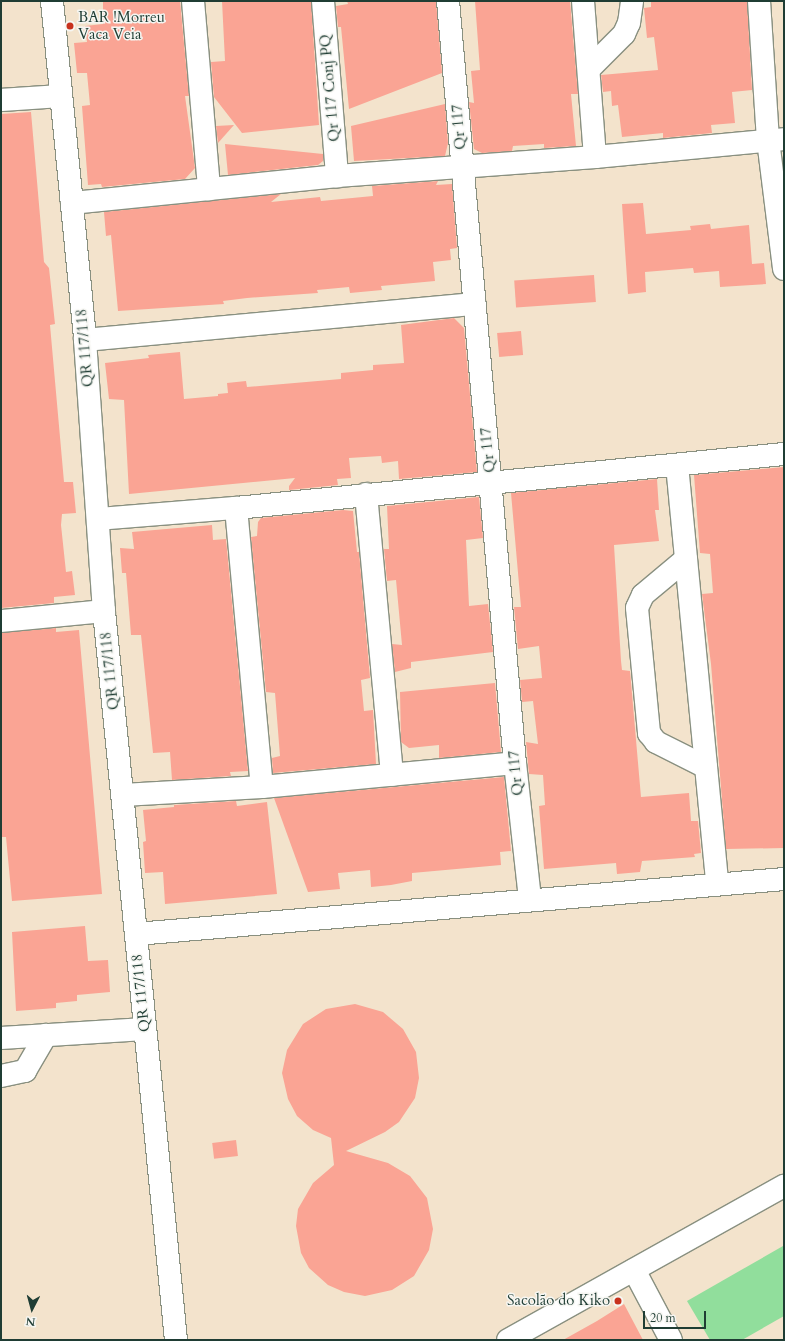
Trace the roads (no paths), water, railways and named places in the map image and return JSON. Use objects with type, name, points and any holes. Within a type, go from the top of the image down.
[{"type":"street","name":"QR 117/118","points":[[52,1],[60,96],[85,340],[104,611],[176,1340]]},
{"type":"street","points":[[192,1],[208,188]]},
{"type":"street","name":"Qr 117 Conj PQ","points":[[323,1],[337,176]]},
{"type":"street","name":"Qr 117","points":[[448,1],[515,763],[530,899]]},
{"type":"street","points":[[583,1],[590,68],[595,158]]},
{"type":"street","points":[[590,68],[624,34],[629,24],[632,1]]},
{"type":"street","points":[[759,1],[776,140],[784,269]]},
{"type":"street","points":[[1,100],[60,96]]},
{"type":"street","points":[[72,203],[337,176],[595,158],[776,140]]},
{"type":"street","points":[[85,340],[474,304]]},
{"type":"street","points":[[98,519],[236,508],[491,481],[784,454]]},
{"type":"street","points":[[677,465],[717,884]]},
{"type":"street","points":[[366,494],[392,775]]},
{"type":"street","points":[[236,508],[262,787]]},
{"type":"street","points":[[686,559],[643,595],[638,601],[638,616],[649,733],[656,742],[706,766]]},
{"type":"street","points":[[1,621],[104,611]]},
{"type":"street","points":[[123,795],[262,787],[515,763]]},
{"type":"street","points":[[136,934],[530,899],[784,879]]},
{"type":"street","points":[[1,1034],[1,1038],[145,1029]]},
{"type":"street","points":[[1,1076],[25,1071],[46,1035]]},
{"type":"street","points":[[508,1340],[784,1186]]},
{"type":"street","points":[[634,1270],[671,1340]]},
{"type":"place","name":"BAR !Morreu Vaca Veia","points":[[70,26]]},
{"type":"place","name":"Sacolão do Kiko","points":[[618,1301]]}]
